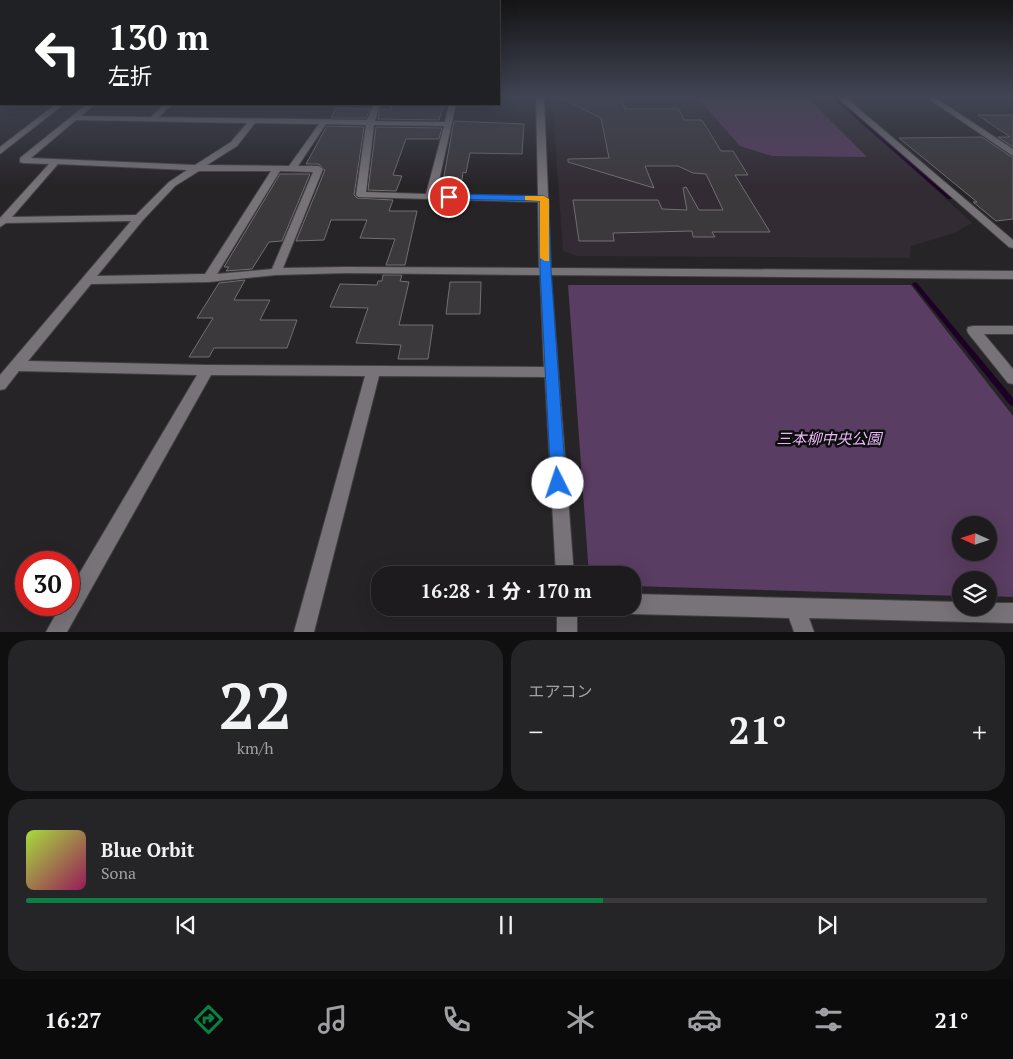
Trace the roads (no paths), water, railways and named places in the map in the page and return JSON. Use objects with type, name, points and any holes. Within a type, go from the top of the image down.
[{"type":"street","points":[[0,150],[31,126]]},
{"type":"street","points":[[64,126],[24,160],[194,168],[320,169],[276,272]]},
{"type":"street","points":[[0,385],[139,218],[172,184],[194,168],[234,144],[248,126]]},
{"type":"street","points":[[292,168],[321,126]]},
{"type":"street","points":[[370,126],[361,195],[544,199]]},
{"type":"street","points":[[430,197],[447,126]]},
{"type":"street","points":[[541,126],[545,270],[564,566]]},
{"type":"street","points":[[874,126],[1013,245]]},
{"type":"street","points":[[973,126],[1013,153]]},
{"type":"street","points":[[2,222],[54,162]]},
{"type":"street","points":[[208,278],[277,169]]},
{"type":"street","points":[[2,222],[139,218]]},
{"type":"street","points":[[88,280],[208,278],[276,272],[346,270],[1013,275]]},
{"type":"street","points":[[1013,330],[972,330],[1013,378]]},
{"type":"street","points":[[16,366],[207,370],[551,372]]},
{"type":"street","points":[[56,632],[207,370]]},
{"type":"street","points":[[304,632],[373,371]]},
{"type":"street","points":[[641,604],[1013,613]]},
{"type":"street","points":[[796,608],[804,632]]},
{"type":"street","points":[[567,616],[567,632]]},
{"type":"waterway","points":[[867,126],[950,198]]},
{"type":"waterway","points":[[915,284],[1013,403]]},
{"type":"park label","name":"三本柳中央公園","points":[[829,438]]}]
